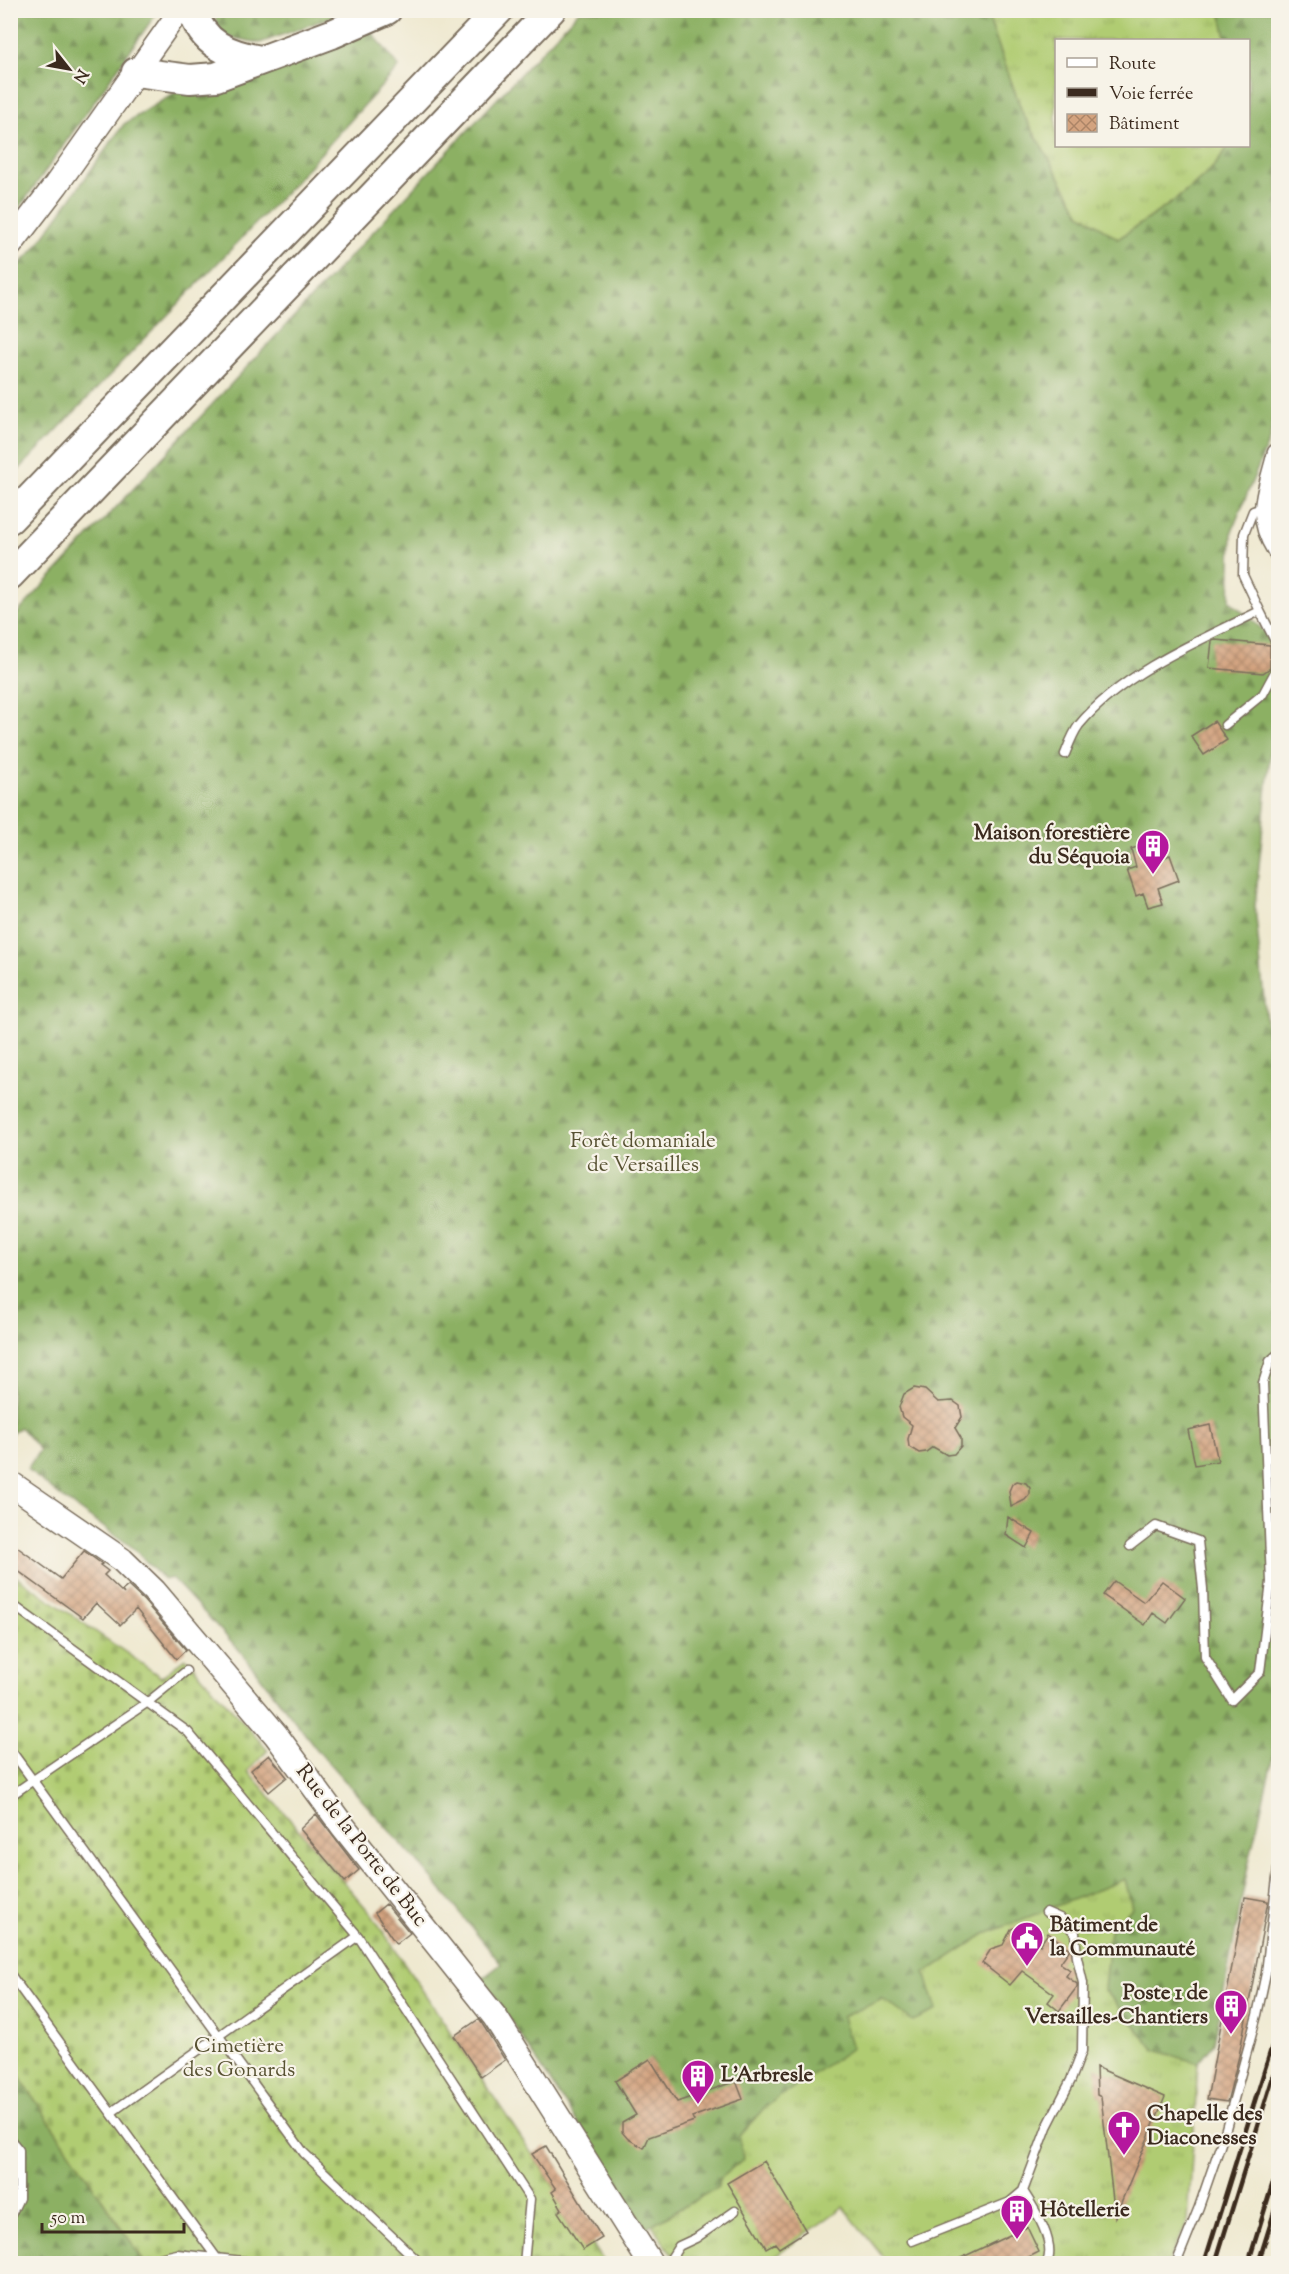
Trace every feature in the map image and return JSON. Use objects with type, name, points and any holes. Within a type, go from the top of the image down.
[{"type":"highway","points":[[193,10],[201,31],[210,41],[224,51],[261,60]]},
{"type":"highway","points":[[136,72],[190,79],[216,76],[387,10]]},
{"type":"highway","points":[[10,519],[499,10]]},
{"type":"highway","points":[[10,574],[550,10]]},
{"type":"main road","points":[[10,245],[56,185],[136,72]]},
{"type":"main road","name":"Rue de la Porte de Buc","points":[[10,1482],[122,1560],[154,1591],[276,1735],[342,1825],[495,2017],[651,2264]]},
{"type":"street","points":[[136,72],[180,10]]},
{"type":"street","points":[[1278,454],[1271,483],[1270,538],[1278,550]]},
{"type":"lane","points":[[1225,725],[1263,694],[1276,670],[1277,645],[1243,575],[1244,534],[1253,511],[1272,510]]},
{"type":"lane","points":[[1065,754],[1078,726],[1123,684],[1209,636],[1260,611]]},
{"type":"lane","points":[[1130,1546],[1156,1526],[1198,1541],[1203,1589],[1205,1657],[1232,1700],[1260,1672],[1271,1582],[1263,1383],[1270,1361],[1278,1354]]},
{"type":"lane","points":[[10,1603],[188,1732],[358,1936],[530,2199],[524,2264]]},
{"type":"lane","points":[[10,1796],[148,1702],[186,1671]]},
{"type":"lane","points":[[10,1749],[217,2037],[304,2153],[421,2264]]},
{"type":"lane","points":[[1176,2264],[1225,2132],[1257,2015],[1266,1973],[1278,1869]]},
{"type":"lane","points":[[912,2241],[1010,2202],[1023,2191],[1047,2127],[1071,2080],[1082,2051],[1083,1983],[1077,1957],[1075,1933],[1062,1918],[1046,1912]]},
{"type":"lane","points":[[112,2112],[358,1936]]},
{"type":"lane","points":[[10,1974],[112,2112],[213,2260]]},
{"type":"lane","points":[[10,2139],[19,2150],[19,2198],[10,2217]]},
{"type":"lane","points":[[1023,2191],[1049,2242],[1050,2257],[1046,2264]]},
{"type":"lane","points":[[670,2264],[679,2246],[696,2238],[735,2211]]},
{"type":"lane","points":[[132,2264],[177,2254],[213,2260],[272,2264]]},
{"type":"green space","points":[[10,11],[158,11],[11,220]]},
{"type":"green space","points":[[215,11],[348,11],[260,43],[218,35]]},
{"type":"green space","name":"Forêt domaniale de Versailles","points":[[579,11],[986,11],[1022,112],[1080,213],[1118,239],[1194,185],[1220,159],[1227,147],[1250,147],[1250,39],[1227,39],[1220,11],[1278,11],[1278,381],[1270,438],[1232,531],[1230,601],[1278,643],[1278,674],[1255,906],[1278,1146],[1278,1735],[1248,1866],[1214,2043],[1198,2063],[1155,2050],[1104,1989],[1110,1930],[1132,1908],[1125,1879],[985,1934],[925,1973],[937,2010],[913,2021],[883,1999],[842,2017],[852,2048],[766,2106],[739,2136],[743,2159],[719,2179],[718,2187],[646,2228],[483,1978],[501,1964],[431,1877],[319,1752],[241,1652],[172,1578],[164,1580],[132,1547],[65,1500],[27,1469],[40,1450],[20,1427],[11,1434],[11,620]]},
{"type":"green space","points":[[986,11],[1220,11],[1227,39],[1055,39],[1055,147],[1227,147],[1220,159],[1194,185],[1118,239],[1080,213],[1022,112]]},
{"type":"green space","points":[[371,31],[399,67],[284,194],[11,478],[11,272],[33,251],[124,124],[176,92],[246,78]]},
{"type":"green space","name":"Cimetière des Gonards","points":[[10,1572],[161,1677],[186,1658],[268,1750],[248,1771],[372,1915],[605,2263],[145,2263],[11,2064]]},
{"type":"green space","points":[[1064,1651],[1198,2063],[1188,2221],[1167,2263],[888,2263],[843,2207],[766,2263],[678,2263],[483,1978]]},
{"type":"green space","points":[[11,2064],[145,2263],[11,2263]]},
{"type":"building","points":[[1212,641],[1270,645],[1270,668],[1263,673],[1209,668]]},
{"type":"building","points":[[1214,721],[1227,740],[1204,755],[1191,736]]},
{"type":"building","name":"Maison forestière du Séquoia","points":[[1144,845],[1150,862],[1170,855],[1179,880],[1158,888],[1163,903],[1148,907],[1143,893],[1136,896],[1127,870],[1136,867],[1131,849]]},
{"type":"building","points":[[914,1388],[925,1390],[938,1402],[953,1401],[960,1406],[962,1417],[955,1428],[961,1438],[961,1446],[954,1454],[947,1455],[933,1447],[926,1452],[919,1453],[909,1447],[908,1439],[912,1425],[902,1417],[899,1407],[904,1394]]},
{"type":"building","points":[[1210,1425],[1218,1461],[1195,1465],[1188,1430]]},
{"type":"building","points":[[1017,1481],[1026,1483],[1030,1488],[1030,1494],[1025,1500],[1011,1507],[1009,1491],[1012,1484]]},
{"type":"building","points":[[1008,1517],[1034,1533],[1026,1548],[1006,1535]]},
{"type":"building","points":[[10,1542],[61,1579],[84,1551],[102,1564],[100,1565],[108,1571],[104,1575],[124,1594],[122,1591],[128,1586],[144,1601],[186,1650],[176,1659],[136,1609],[120,1625],[96,1603],[83,1618],[10,1565]]},
{"type":"building","points":[[1114,1581],[1144,1602],[1162,1581],[1185,1598],[1167,1623],[1153,1613],[1145,1625],[1103,1595]]},
{"type":"building","points":[[269,1755],[287,1777],[269,1792],[251,1770]]},
{"type":"building","points":[[316,1814],[359,1870],[345,1882],[300,1829]]},
{"type":"building","name":"Poste 1 de Versailles-Chantiers","points":[[1245,1897],[1268,1901],[1239,2056],[1227,2102],[1207,2099]]},
{"type":"building","points":[[386,1904],[410,1933],[396,1944],[375,1913]]},
{"type":"building","name":"Bâtiment de la Communauté","points":[[1022,1928],[1040,1945],[1048,1933],[1070,1949],[1060,1963],[1070,1970],[1066,1976],[1077,1984],[1077,1987],[1059,2011],[1048,2002],[1054,1994],[1022,1971],[1010,1985],[982,1963],[991,1949],[1003,1945],[1011,1929]]},
{"type":"building","points":[[479,2019],[505,2060],[481,2077],[454,2036]]},
{"type":"building","name":"L’Arbresle","points":[[650,2059],[677,2102],[736,2081],[743,2099],[692,2117],[694,2121],[649,2137],[644,2148],[628,2139],[622,2132],[622,2123],[636,2115],[615,2081]]},
{"type":"building","name":"Chapelle des Diaconesses","points":[[1096,2067],[1165,2097],[1115,2217],[1101,2097],[1097,2095]]},
{"type":"building","points":[[546,2146],[602,2238],[583,2250],[558,2212],[562,2209],[552,2192],[556,2189],[532,2154]]},
{"type":"building","points":[[764,2161],[806,2231],[779,2248],[775,2243],[766,2248],[727,2183]]},
{"type":"building","name":"Hôtellerie","points":[[1027,2227],[1039,2252],[1015,2264],[948,2264]]},
{"type":"railway","points":[[1204,2264],[1278,2027]]},
{"type":"railway","points":[[1215,2264],[1278,2061]]},
{"type":"railway","points":[[1248,2264],[1278,2166]]},
{"type":"railway","points":[[1258,2264],[1278,2200]]},
{"type":"place","name":"Maison forestière du Séquoia","points":[[1153,875]]},
{"type":"place","name":"Bâtiment de la Communauté","points":[[1027,1967]]},
{"type":"place","name":"Poste 1 de Versailles-Chantiers","points":[[1231,2035]]},
{"type":"place","name":"L’Arbresle","points":[[698,2105]]},
{"type":"place","name":"Chapelle des Diaconesses","points":[[1124,2156]]},
{"type":"place","name":"Hôtellerie","points":[[1017,2240]]}]
